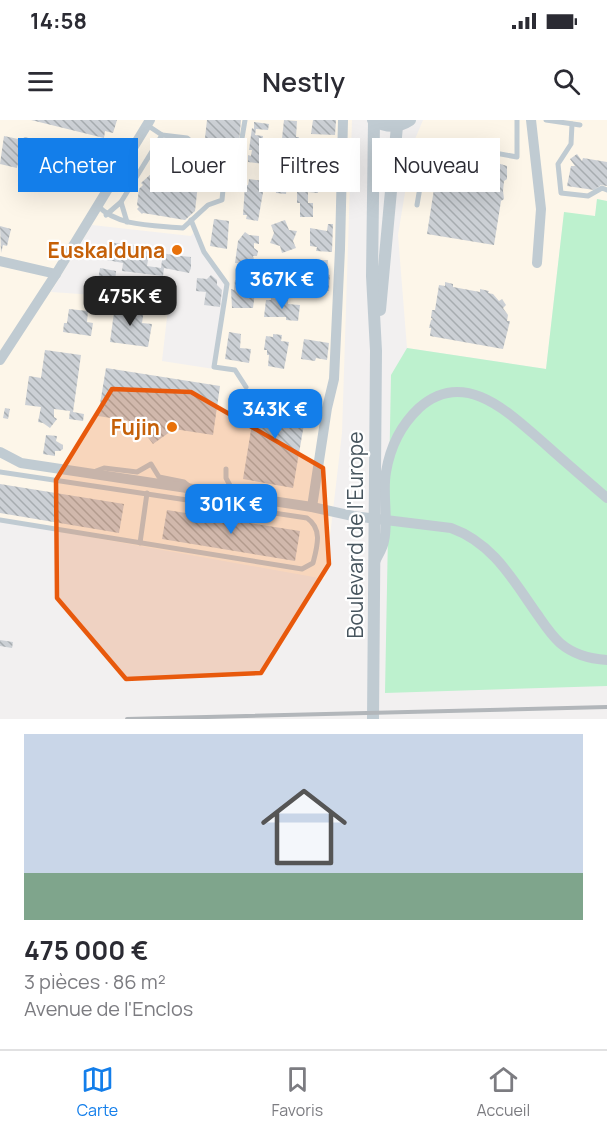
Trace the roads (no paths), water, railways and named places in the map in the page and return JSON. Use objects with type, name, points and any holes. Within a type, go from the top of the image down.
[{"type":"street","points":[[312,507],[327,408],[334,379],[343,120]]},
{"type":"street","points":[[397,126],[410,120]]},
{"type":"street","points":[[531,120],[541,209],[537,263]]},
{"type":"street","name":"Boulevard de l'Europe","points":[[373,719],[375,562],[380,541],[372,276],[374,121],[385,126],[397,126],[376,351]]},
{"type":"street","points":[[0,360],[56,274],[149,122]]},
{"type":"street","points":[[0,261],[56,274]]},
{"type":"street","points":[[380,513],[386,472],[397,436],[407,419],[424,403],[444,394],[459,391],[479,396],[501,406],[607,498]]},
{"type":"street","points":[[0,453],[21,463],[312,507],[352,516],[451,528],[478,541],[499,561],[552,636],[561,644],[582,656],[607,660]]},
{"type":"lane","points":[[242,138],[244,120]]},
{"type":"lane","points":[[417,205],[426,152],[434,145],[441,142],[517,157],[517,120]]},
{"type":"lane","points":[[546,120],[580,125]]},
{"type":"lane","points":[[149,122],[162,135],[187,138]]},
{"type":"lane","points":[[572,124],[571,144],[558,164],[561,193],[588,196],[602,189],[607,190]]},
{"type":"lane","points":[[106,215],[121,202],[162,135]]},
{"type":"lane","points":[[97,205],[106,215],[127,222],[183,228],[208,205],[222,200],[223,192]]},
{"type":"lane","points":[[121,202],[127,222]]},
{"type":"lane","points":[[191,220],[204,252],[227,284],[214,367],[235,370],[246,387]]},
{"type":"lane","points":[[92,473],[104,468],[137,472],[151,464],[159,477],[184,482],[191,489]]},
{"type":"lane","points":[[225,469],[226,478],[237,496]]},
{"type":"lane","points":[[0,472],[307,518],[314,523],[318,546],[313,563],[302,569],[0,520]]},
{"type":"lane","points":[[140,543],[147,493]]},
{"type":"railway","points":[[127,719],[607,707]]},
{"type":"place","name":"Euskalduna","points":[[177,250]]},
{"type":"place","name":"Fujin","points":[[172,427]]}]
